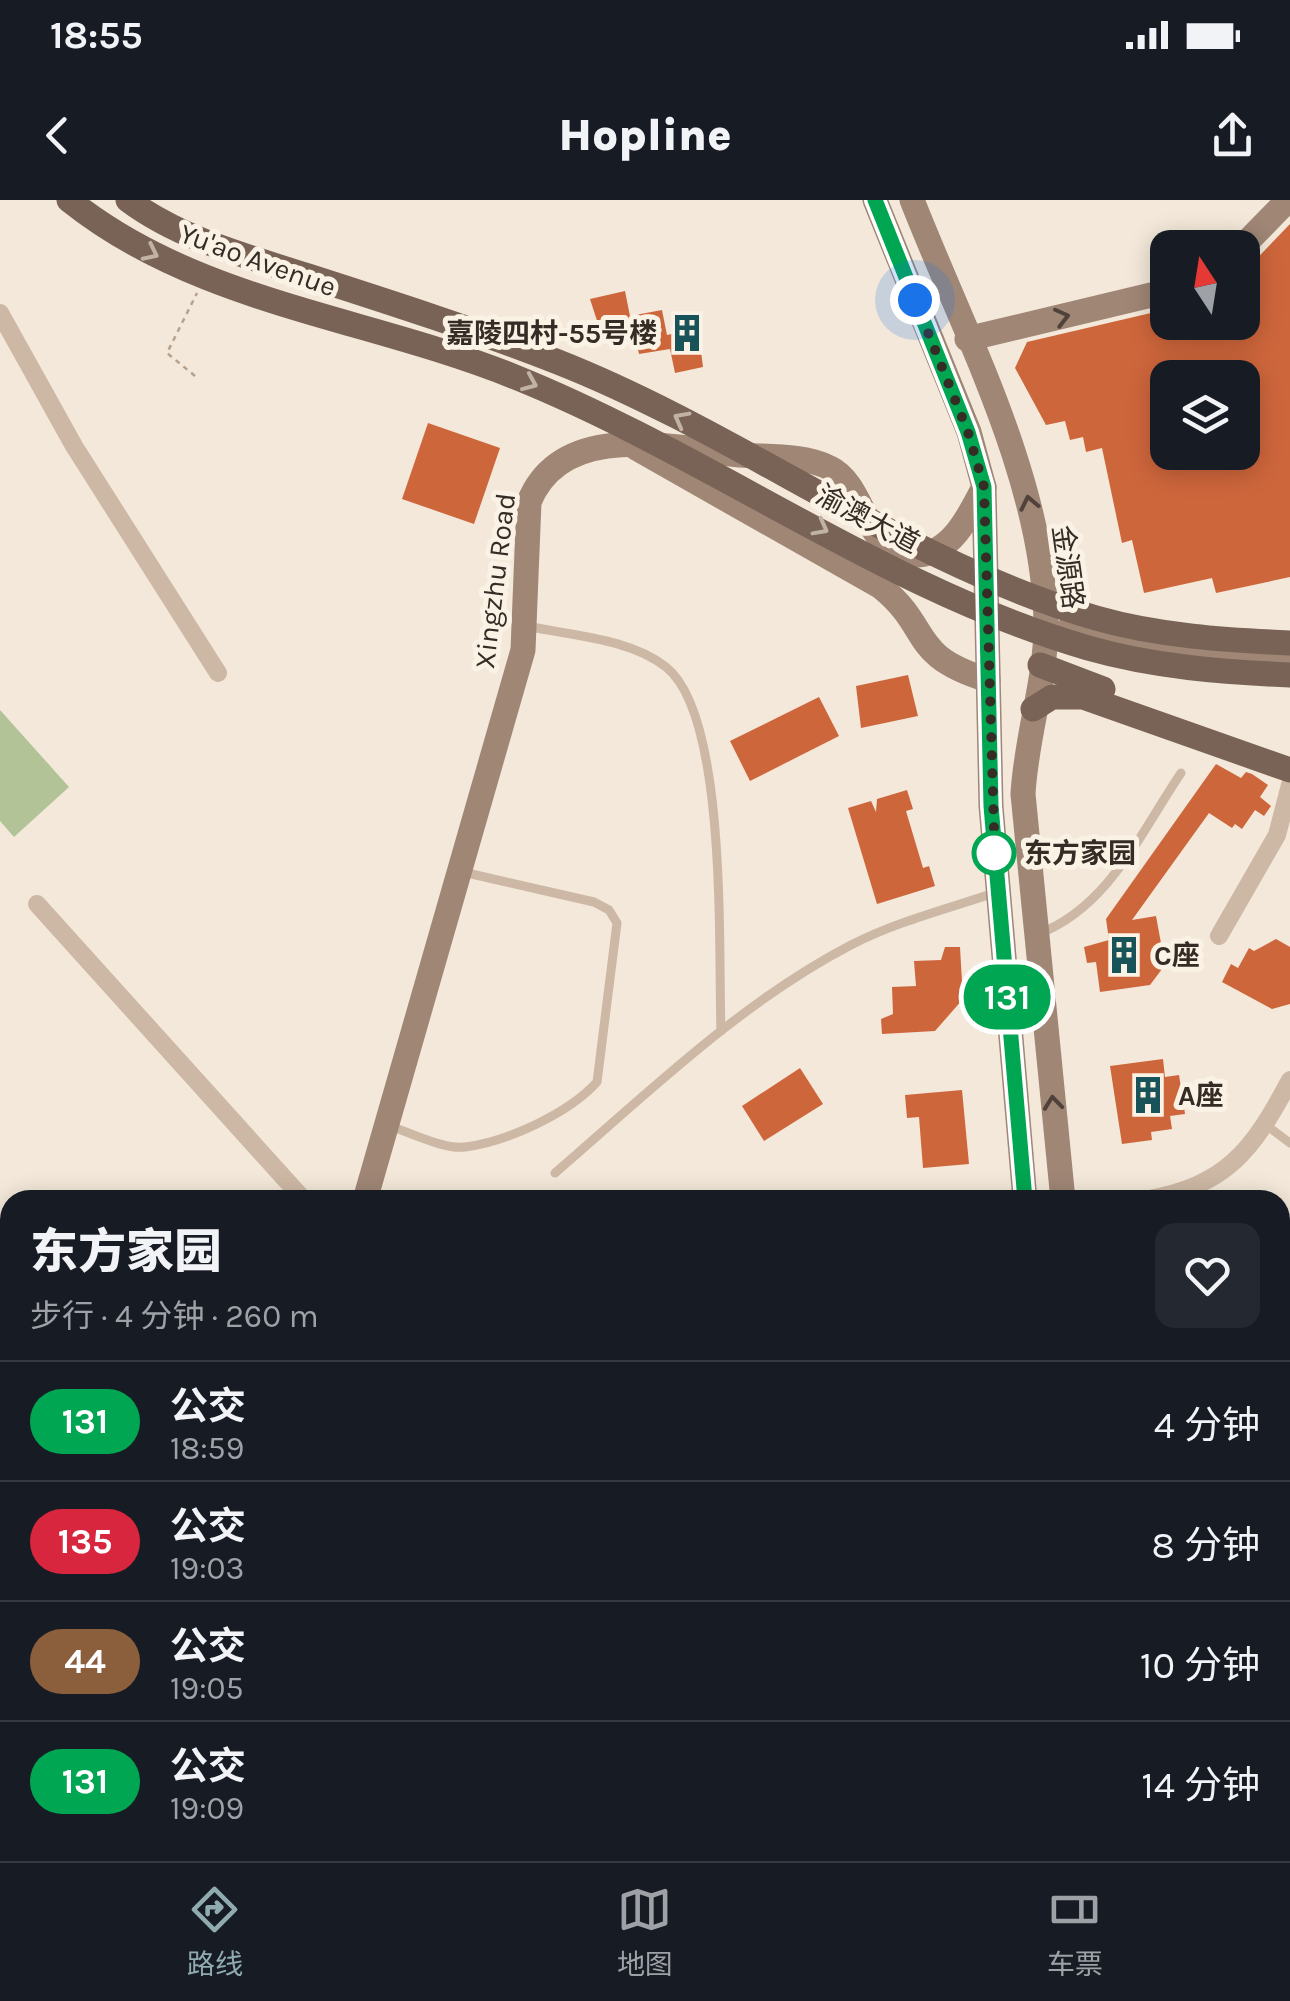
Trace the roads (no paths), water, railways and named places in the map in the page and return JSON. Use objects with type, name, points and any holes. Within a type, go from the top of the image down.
[{"type":"main road","name":"Yu'ao Avenue","points":[[69,200],[116,236],[204,278],[438,351]]},
{"type":"main road","name":"Yu'ao Avenue","points":[[128,200],[218,247],[444,320]]},
{"type":"main road","name":"渝澳大道","points":[[444,320],[617,387],[959,566],[1029,596],[1098,619],[1169,634],[1290,642]]},
{"type":"main road","name":"渝澳大道","points":[[438,351],[510,375],[632,427],[948,595],[1018,624],[1088,648],[1166,666],[1290,675]]},
{"type":"main road","points":[[1040,665],[1290,770]]},
{"type":"main road","points":[[1033,709],[1052,697],[1083,696],[1290,760]]},
{"type":"street","points":[[875,200],[968,432],[984,487],[991,806],[1024,1190]]},
{"type":"street","name":"金源路","points":[[912,200],[1023,476],[1043,569],[1046,625],[1025,751],[1025,820],[1062,1190]]},
{"type":"street","points":[[1259,230],[1288,200]]},
{"type":"street","points":[[967,340],[1150,295]]},
{"type":"street","points":[[0,313],[74,446],[218,673]]},
{"type":"street","points":[[628,443],[880,587],[895,598],[938,660],[988,680]]},
{"type":"street","name":"Xingzhu Road","points":[[368,1190],[522,650],[529,502],[537,482],[568,458],[628,443],[830,468],[842,476],[882,540],[916,555],[939,549],[954,534],[984,487]]},
{"type":"street","points":[[1046,625],[1144,648],[1290,659]]},
{"type":"street","points":[[1219,936],[1271,847],[1290,785]]},
{"type":"street","points":[[991,806],[996,795],[1010,792],[1019,802],[1025,820]]},
{"type":"street","points":[[37,904],[295,1190]]},
{"type":"street","points":[[1177,1190],[1210,1180],[1251,1148],[1290,1080]]},
{"type":"lane","points":[[525,626],[640,650],[669,669],[690,700],[708,760],[722,1031]]},
{"type":"lane","points":[[1036,934],[1066,923],[1101,892],[1181,774]]},
{"type":"lane","points":[[387,1125],[462,1148],[509,1134],[580,1100],[597,1082],[617,924],[608,910],[594,902],[459,872]]},
{"type":"lane","points":[[554,1173],[722,1031],[852,944],[997,892]]},
{"type":"lane","points":[[1266,1125],[1290,1143]]},
{"type":"place","name":"嘉陵四村-55号楼","points":[[687,333]]},
{"type":"place","name":"东方家园","points":[[994,853]]},
{"type":"place","name":"C座","points":[[1124,955]]},
{"type":"place","name":"A座","points":[[1148,1095]]}]
